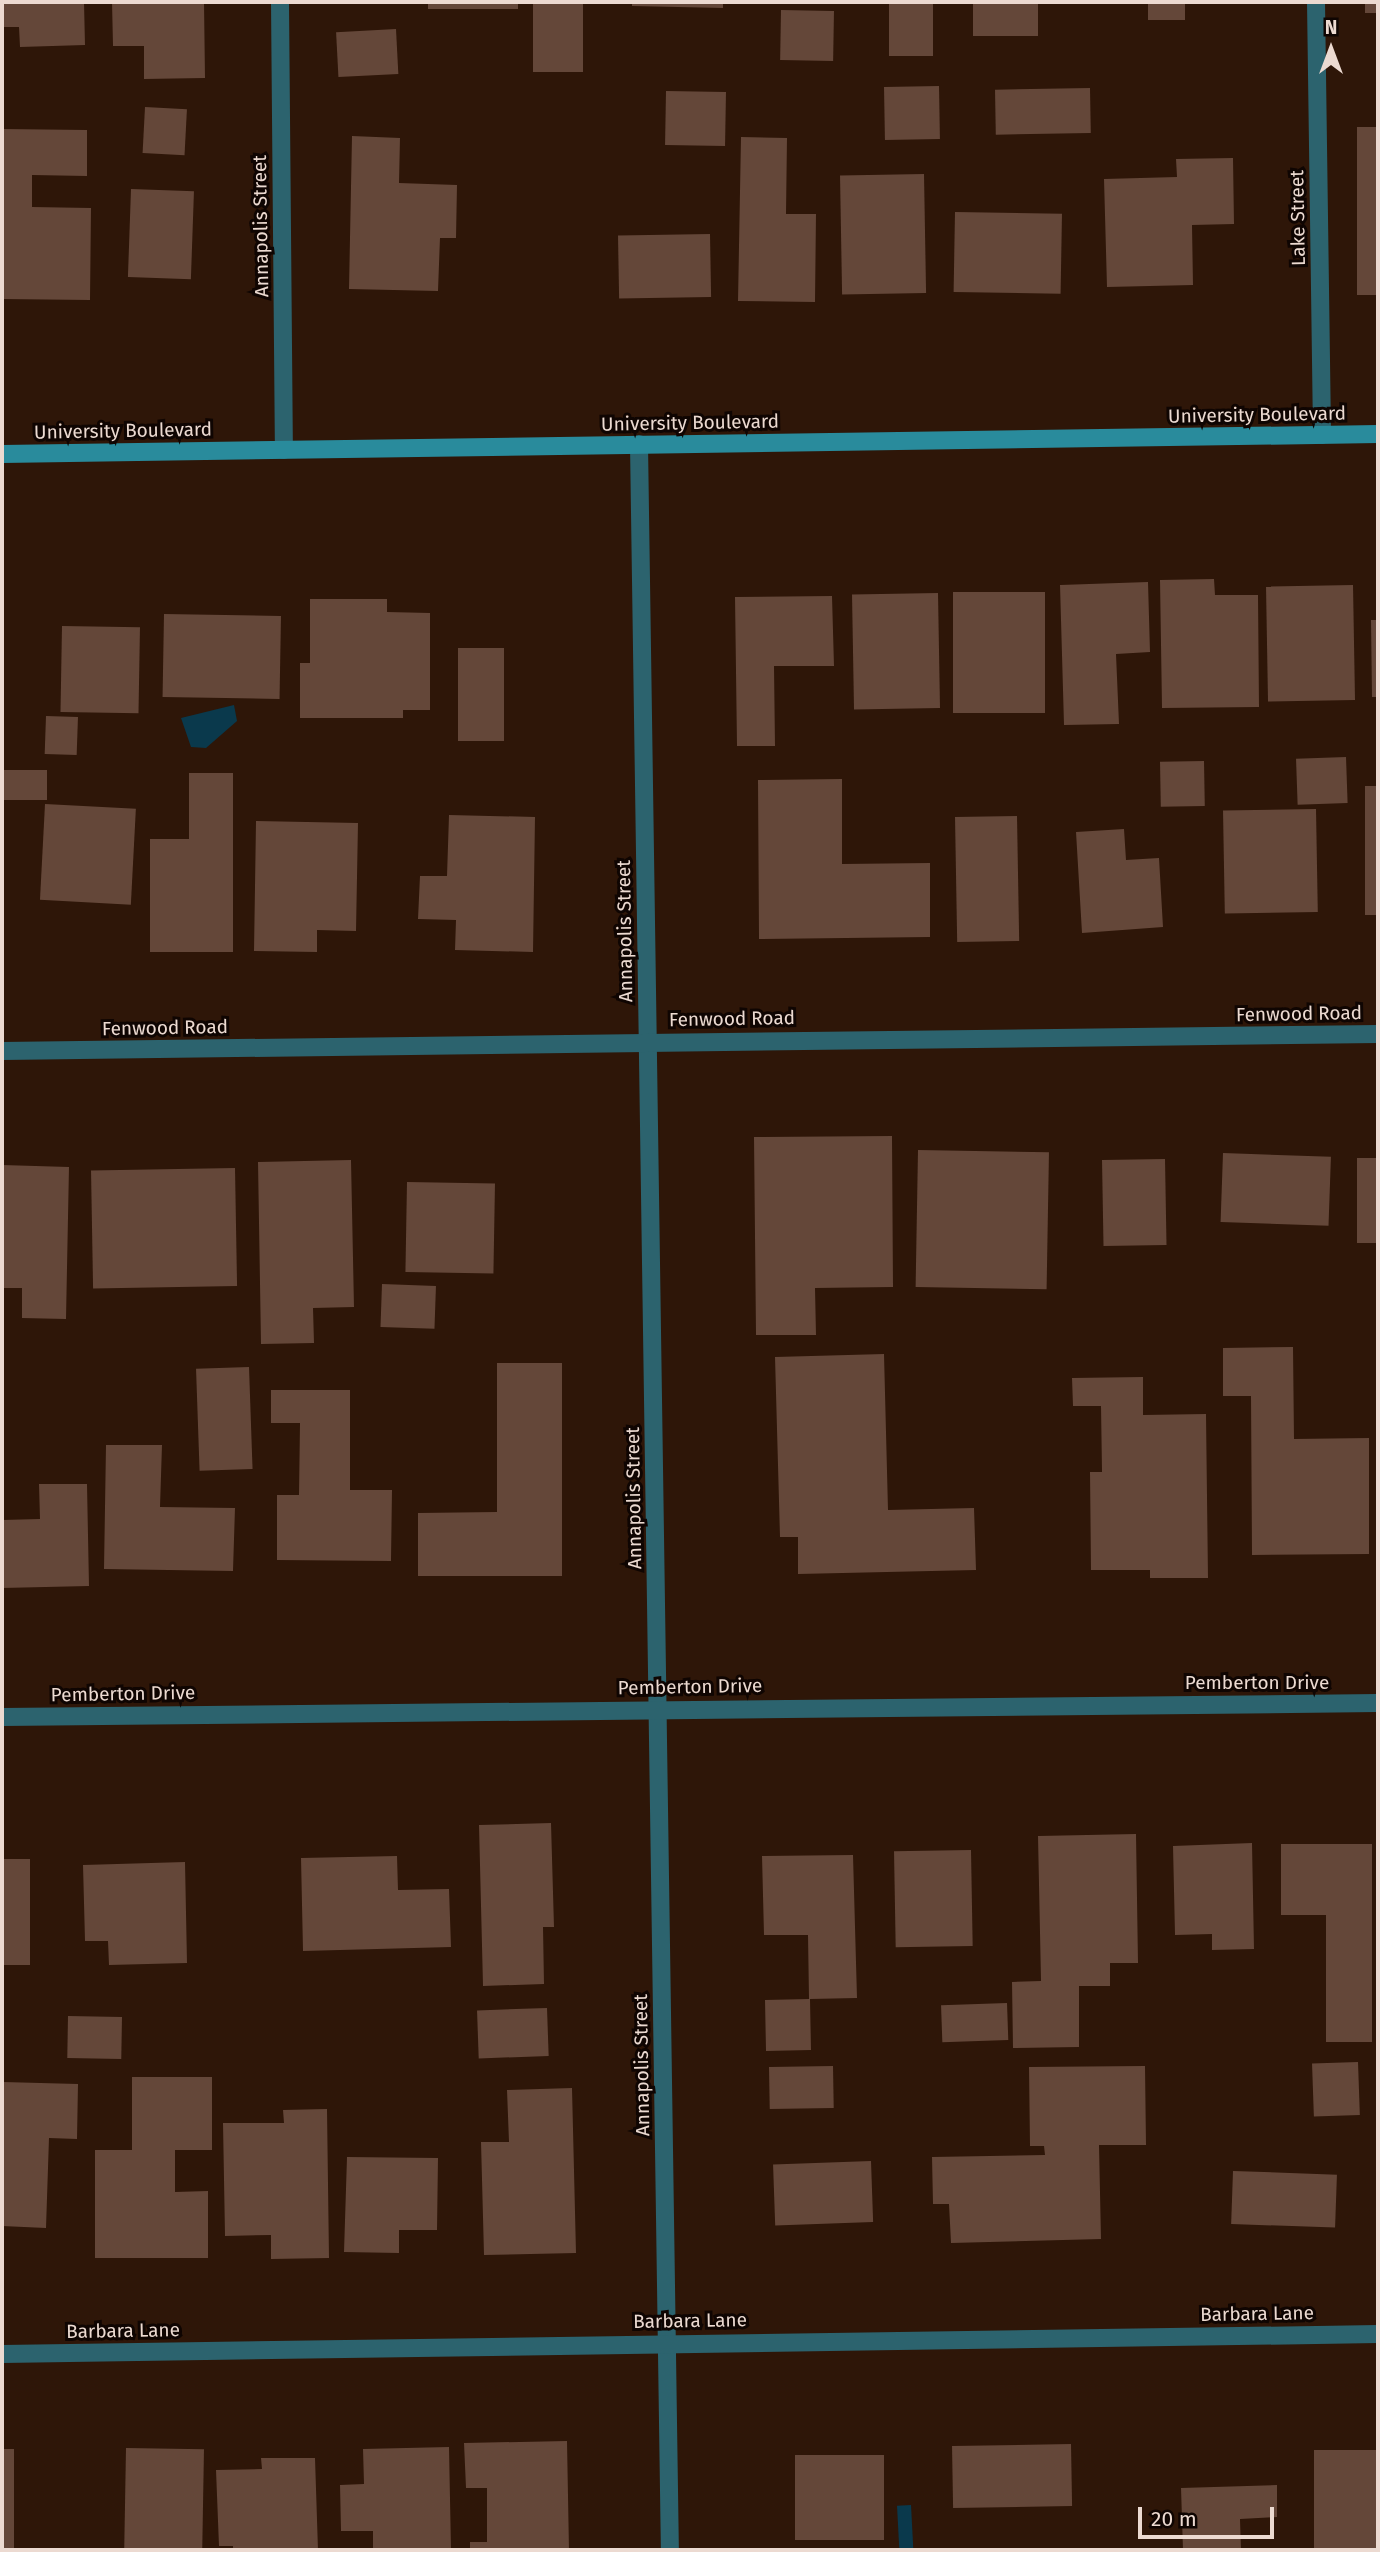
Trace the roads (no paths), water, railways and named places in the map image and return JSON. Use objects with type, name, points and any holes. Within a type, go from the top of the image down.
[{"type":"main road","name":"University Boulevard","points":[[2,454],[1378,434]]},
{"type":"street","name":"Annapolis Street","points":[[279,2],[284,450]]},
{"type":"street","name":"Lake Street","points":[[1316,2],[1322,435]]},
{"type":"street","name":"Annapolis Street","points":[[639,444],[670,2550]]},
{"type":"street","name":"Fenwood Road","points":[[2,1051],[1378,1034]]},
{"type":"street","name":"Pemberton Drive","points":[[2,1717],[658,1708],[1378,1703]]},
{"type":"street","name":"Barbara Lane","points":[[2,2354],[1378,2334]]},
{"type":"water","points":[[234,705],[237,721],[206,748],[191,747],[181,718]]},
{"type":"water","points":[[911,2505],[913,2550],[899,2550],[897,2506]]}]
